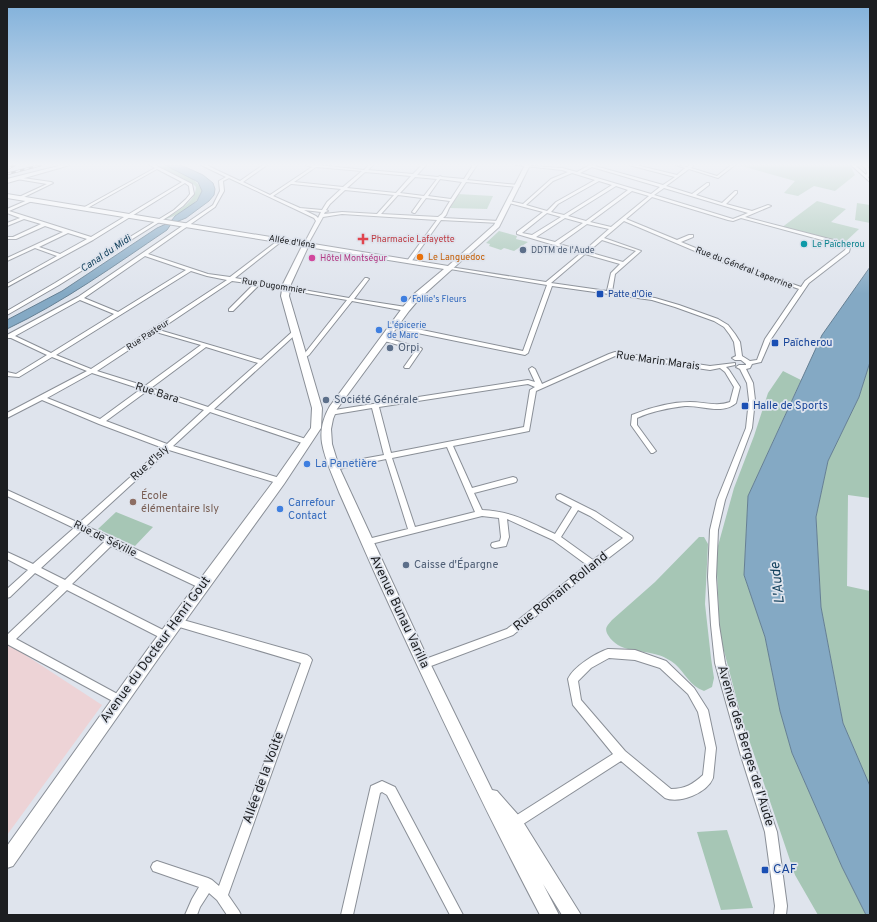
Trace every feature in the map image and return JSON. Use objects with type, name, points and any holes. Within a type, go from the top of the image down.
[{"type":"main road","name":"Allée d'Iéna","points":[[77,208],[450,268]]},
{"type":"main road","points":[[307,442],[323,433],[331,411],[383,339],[417,296],[498,226],[507,208]]},
{"type":"main road","name":"Avenue Bunau Varilla","points":[[306,244],[286,288],[285,296],[301,358],[334,467],[423,664],[482,786],[509,827],[572,915]]},
{"type":"main road","points":[[317,408],[331,411]]},
{"type":"main road","name":"Avenue Bunau Varilla","points":[[307,442],[323,433]]},
{"type":"main road","name":"Avenue du Docteur Henri Gout","points":[[7,860],[120,700],[307,442]]},
{"type":"main road","name":"Avenue Bunau Varilla","points":[[509,827],[550,915]]},
{"type":"street","points":[[7,286],[143,208]]},
{"type":"street","points":[[7,313],[34,299],[159,221],[177,208]]},
{"type":"street","points":[[9,337],[80,298],[211,208]]},
{"type":"street","points":[[296,208],[342,213],[499,222]]},
{"type":"street","points":[[296,208],[315,217],[318,221]]},
{"type":"street","points":[[313,210],[319,208]]},
{"type":"street","points":[[306,244],[325,208]]},
{"type":"street","points":[[378,215],[384,208]]},
{"type":"street","points":[[414,212],[417,208]]},
{"type":"street","points":[[409,261],[448,208]]},
{"type":"street","points":[[531,208],[612,229]]},
{"type":"street","points":[[551,208],[519,233],[624,264]]},
{"type":"street","points":[[532,237],[577,208]]},
{"type":"street","points":[[556,244],[606,208]]},
{"type":"street","points":[[393,326],[525,353],[548,284],[636,208]]},
{"type":"street","points":[[692,208],[733,220],[763,208]]},
{"type":"street","points":[[737,208],[751,212]]},
{"type":"street","points":[[7,212],[91,239]]},
{"type":"street","points":[[321,216],[342,213]]},
{"type":"street","points":[[7,225],[25,217]]},
{"type":"street","name":"Rue du Général Laperrine","points":[[623,219],[718,259],[803,289],[811,279],[847,251],[848,248],[847,244],[801,234],[740,217]]},
{"type":"street","points":[[7,238],[14,238],[46,224]]},
{"type":"street","points":[[7,260],[68,231]]},
{"type":"street","points":[[676,242],[691,236]]},
{"type":"street","points":[[601,238],[639,251],[613,272],[609,293]]},
{"type":"street","name":"Rue Pasteur","points":[[7,416],[92,371],[231,279],[280,240]]},
{"type":"street","points":[[35,247],[61,256]]},
{"type":"street","name":"Rue Dugommier","points":[[144,254],[207,275],[406,309]]},
{"type":"street","name":"Allée d'Iéna","points":[[450,268],[653,299],[716,320],[726,326],[737,342],[739,358]]},
{"type":"street","points":[[7,374],[17,376],[191,269]]},
{"type":"street","points":[[301,358],[307,354],[367,279]]},
{"type":"street","points":[[231,310],[257,284]]},
{"type":"street","points":[[746,365],[739,358],[733,360],[733,364],[746,365],[759,361],[768,339],[803,289]]},
{"type":"street","points":[[80,298],[118,314]]},
{"type":"street","points":[[155,330],[262,362]]},
{"type":"street","name":"Rue d'Isly","points":[[7,594],[294,333]]},
{"type":"street","name":"Rue Bara","points":[[9,337],[92,371],[307,442]]},
{"type":"street","points":[[383,339],[419,349],[407,367]]},
{"type":"street","points":[[101,422],[205,345]]},
{"type":"street","name":"Rue Marin Marais","points":[[540,386],[615,354],[710,368],[733,364]]},
{"type":"street","name":"Avenue des Berges de l'Aude","points":[[746,365],[752,400],[749,428],[721,500],[714,530],[712,577],[715,625],[720,663],[746,756],[771,832],[781,906],[780,915]]},
{"type":"street","points":[[653,450],[634,425],[634,417],[641,413],[688,404],[724,406],[733,403],[737,387],[722,367]]},
{"type":"street","points":[[532,369],[540,386]]},
{"type":"street","points":[[331,411],[375,406],[528,382],[540,386]]},
{"type":"street","points":[[334,467],[527,429],[533,390],[540,386]]},
{"type":"street","points":[[42,398],[168,447],[280,481]]},
{"type":"street","points":[[375,406],[388,456],[412,530]]},
{"type":"street","points":[[449,445],[479,513]]},
{"type":"street","points":[[470,491],[513,480]]},
{"type":"street","name":"Rue de Séville","points":[[7,493],[203,585]]},
{"type":"street","points":[[556,538],[577,506],[560,497]]},
{"type":"street","name":"Rue Romain Rolland","points":[[423,664],[510,632],[629,538],[593,514],[577,506]]},
{"type":"street","points":[[367,542],[479,513],[503,516],[518,520],[556,538],[593,565]]},
{"type":"street","points":[[495,546],[503,544],[505,537],[503,516]]},
{"type":"street","points":[[110,542],[67,585],[8,639],[120,700]]},
{"type":"street","points":[[7,555],[166,636]]},
{"type":"street","name":"Allée de la Voûte","points":[[176,622],[307,660],[221,896]]},
{"type":"street","points":[[608,653],[635,655],[662,664],[691,692],[703,710],[711,748],[708,778],[691,792],[677,795],[669,794],[621,755],[576,702],[573,679],[588,665],[608,653]]},
{"type":"street","points":[[509,827],[621,755]]},
{"type":"street","points":[[347,915],[375,790],[382,786],[391,791],[457,915]]},
{"type":"street","points":[[157,867],[208,884],[221,896],[235,915]]},
{"type":"street","points":[[191,915],[196,903],[208,884]]},
{"type":"shaded area","points":[[7,643],[102,705],[7,835]]},
{"type":"green space","points":[[182,208],[188,208],[164,220]]},
{"type":"green space","points":[[450,208],[487,208],[487,209]]},
{"type":"green space","points":[[808,208],[842,208],[846,209],[831,222],[859,229],[842,245],[781,228]]},
{"type":"green space","points":[[856,208],[870,208],[870,223],[855,220]]},
{"type":"green space","points":[[499,231],[517,236],[516,239],[528,242],[514,251],[504,248],[501,250],[489,246],[490,244],[486,243]]},
{"type":"green space","points":[[870,362],[870,498],[848,495],[847,586],[870,591],[870,786],[843,723],[821,607],[816,517],[828,461],[859,397]]},
{"type":"green space","points":[[783,371],[801,380],[748,496],[744,575],[765,637],[780,711],[792,753],[842,867],[866,915],[818,915],[795,875],[742,719],[720,636],[716,553],[734,488],[754,436],[768,393]]},
{"type":"green space","points":[[116,512],[153,527],[135,546],[98,529]]},
{"type":"green space","points":[[699,537],[704,537],[708,544],[705,604],[714,678],[712,687],[704,691],[695,686],[675,664],[669,660],[651,653],[624,648],[613,641],[606,631],[607,626],[612,620],[655,582]]},
{"type":"green space","points":[[727,830],[753,908],[721,910],[697,832]]},
{"type":"water","points":[[187,208],[199,208],[186,218],[171,224],[167,230],[69,295],[7,329],[7,320],[62,291],[157,228],[166,224]]},
{"type":"water","name":"L'Aude","points":[[870,267],[870,362],[859,397],[828,461],[816,517],[821,607],[843,723],[870,786],[870,915],[866,915],[842,867],[792,753],[780,711],[765,637],[744,575],[748,496],[822,335]]},
{"type":"place","name":"Pharmacie Lafayette","points":[[363,239]]},
{"type":"place","name":"Le Païcherou","points":[[804,244]]},
{"type":"place","name":"DDTM de l'Aude","points":[[523,250]]},
{"type":"place","name":"Le Languedoc","points":[[420,257]]},
{"type":"place","name":"Hôtel Montségur","points":[[312,258]]},
{"type":"place","name":"Patte d'Oie","points":[[600,294]]},
{"type":"place","name":"Follie's Fleurs","points":[[404,299]]},
{"type":"place","name":"L'épicerie de Marc","points":[[379,330]]},
{"type":"place","name":"Païcherou","points":[[775,343]]},
{"type":"place","name":"Orpi","points":[[390,348]]},
{"type":"place","name":"Société Générale","points":[[326,400]]},
{"type":"place","name":"Halle de Sports","points":[[745,406]]},
{"type":"place","name":"La Panetière","points":[[307,464]]},
{"type":"place","name":"École élémentaire Isly","points":[[133,502]]},
{"type":"place","name":"Carrefour Contact","points":[[280,509]]},
{"type":"place","name":"Caisse d'Épargne","points":[[406,565]]},
{"type":"place","name":"CAF","points":[[765,870]]},
{"type":"water label","name":"Canal du Midi","points":[[106,254]]}]
